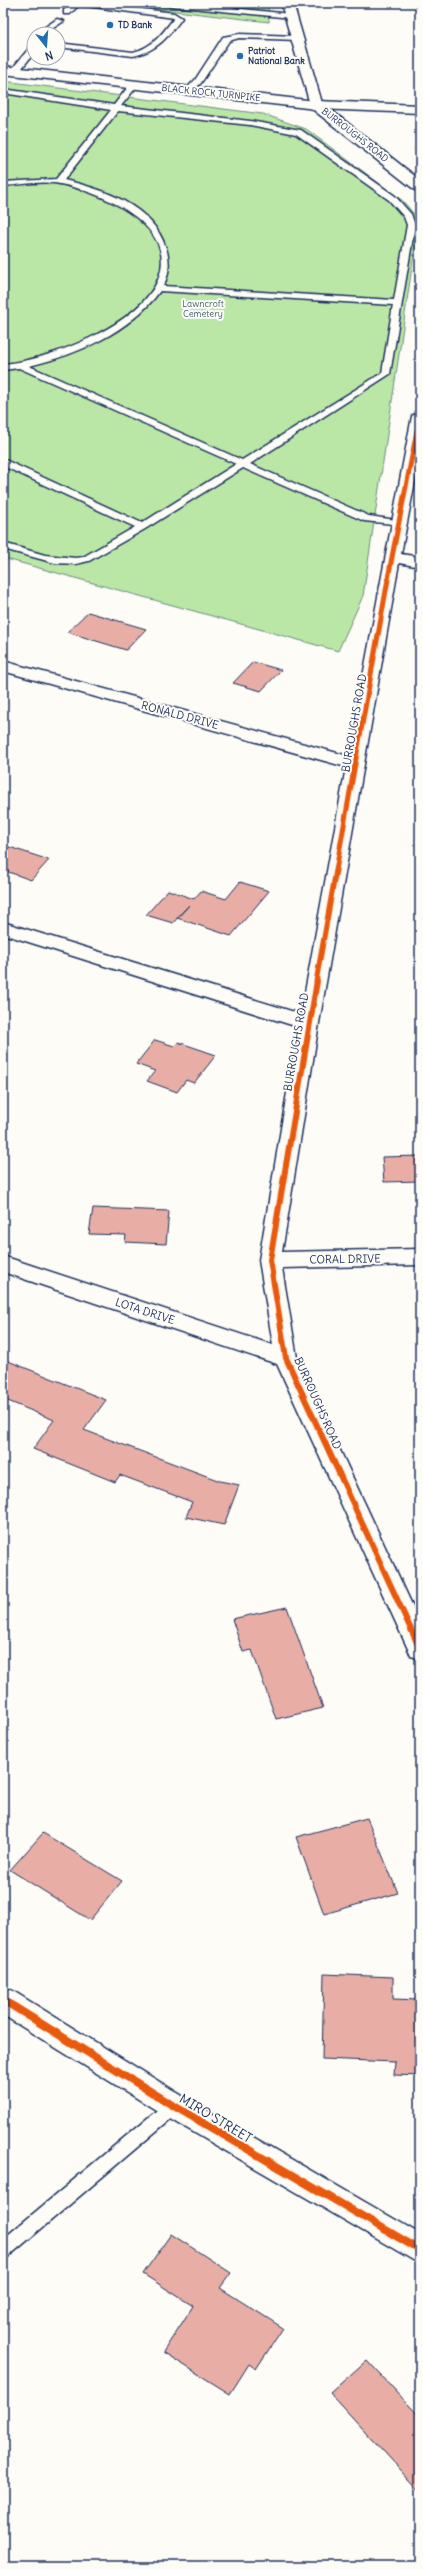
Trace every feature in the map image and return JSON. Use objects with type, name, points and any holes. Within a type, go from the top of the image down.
[{"type":"street","name":"BURROUGHS ROAD","points":[[287,3],[316,105],[420,187]]},
{"type":"street","name":"BLACK ROCK TURNPIKE","points":[[9,71],[316,105],[420,109]]},
{"type":"street","name":"BURROUGHS ROAD","points":[[420,416],[400,523],[392,557],[309,1022],[270,1260],[286,1358],[420,1650]]},
{"type":"street","points":[[392,557],[420,562]]},
{"type":"street","name":"RONALD DRIVE","points":[[3,666],[356,764]]},
{"type":"street","points":[[3,928],[309,1022]]},
{"type":"street","name":"CORAL DRIVE","points":[[270,1260],[420,1257]]},
{"type":"street","name":"LOTA DRIVE","points":[[3,1264],[286,1358]]},
{"type":"street","name":"MIRO STREET","points":[[3,2000],[174,2106],[420,2250]]},
{"type":"lane","points":[[66,46],[133,54],[145,52],[155,47],[178,18],[174,15],[77,3],[67,12]]},
{"type":"lane","points":[[162,3],[291,16]]},
{"type":"lane","points":[[52,26],[60,21]]},
{"type":"lane","points":[[188,91],[198,81],[226,39],[239,36],[297,38]]},
{"type":"lane","points":[[9,71],[26,55]]},
{"type":"lane","points":[[59,181],[134,85]]},
{"type":"lane","points":[[3,91],[116,108],[298,132],[392,198],[408,216],[410,232],[386,374],[142,527],[86,559],[60,562],[3,546]]},
{"type":"lane","points":[[420,145],[420,150]]},
{"type":"lane","points":[[3,184],[59,181],[83,187],[132,209],[148,221],[163,249],[164,275],[158,288],[136,314],[105,336],[22,366],[3,366]]},
{"type":"lane","points":[[158,288],[397,303]]},
{"type":"lane","points":[[22,366],[367,519],[400,523]]},
{"type":"lane","points":[[3,462],[142,527]]},
{"type":"lane","points":[[3,2250],[174,2106]]},
{"type":"green space","points":[[108,3],[268,3],[269,22]]},
{"type":"green space","name":"Lawncroft Cemetery","points":[[3,81],[263,114],[306,129],[403,201],[419,220],[363,596],[338,651],[3,558]]},
{"type":"building","points":[[88,612],[146,629],[126,650],[67,632]]},
{"type":"building","points":[[253,662],[281,670],[261,691],[233,683]]},
{"type":"building","points":[[3,845],[49,860],[31,880],[3,870]]},
{"type":"building","points":[[240,882],[269,891],[231,936],[177,918],[173,923],[146,915],[168,890],[194,899],[201,891],[226,899]]},
{"type":"building","points":[[155,1040],[174,1046],[178,1042],[216,1055],[194,1083],[186,1080],[177,1092],[147,1081],[155,1071],[136,1064]]},
{"type":"building","points":[[420,1156],[420,1181],[384,1182],[382,1157]]},
{"type":"building","points":[[93,1208],[169,1211],[166,1244],[125,1242],[126,1235],[89,1234]]},
{"type":"building","points":[[3,1359],[106,1400],[84,1430],[220,1481],[239,1485],[224,1525],[186,1517],[192,1502],[120,1475],[115,1482],[33,1449],[54,1420],[3,1399]]},
{"type":"building","points":[[287,1607],[323,1708],[276,1719],[252,1650],[243,1652],[232,1619]]},
{"type":"building","points":[[367,1818],[398,1893],[324,1914],[296,1837]]},
{"type":"building","points":[[43,1833],[122,1881],[90,1920],[10,1870]]},
{"type":"building","points":[[324,1974],[393,1977],[393,1999],[420,2000],[420,2076],[394,2075],[395,2062],[322,2059]]},
{"type":"building","points":[[171,2234],[231,2273],[220,2288],[283,2328],[256,2369],[249,2364],[230,2394],[163,2352],[193,2306],[143,2274]]},
{"type":"building","points":[[367,2360],[420,2417],[420,2491],[330,2393]]},
{"type":"cycle path","points":[[420,416],[392,557],[309,1023],[270,1260],[286,1358],[420,1649]]},
{"type":"cycle path","points":[[3,2000],[174,2106],[420,2250]]},
{"type":"place","name":"TD Bank","points":[[110,25]]},
{"type":"place","name":"Patriot National Bank","points":[[240,56]]}]
